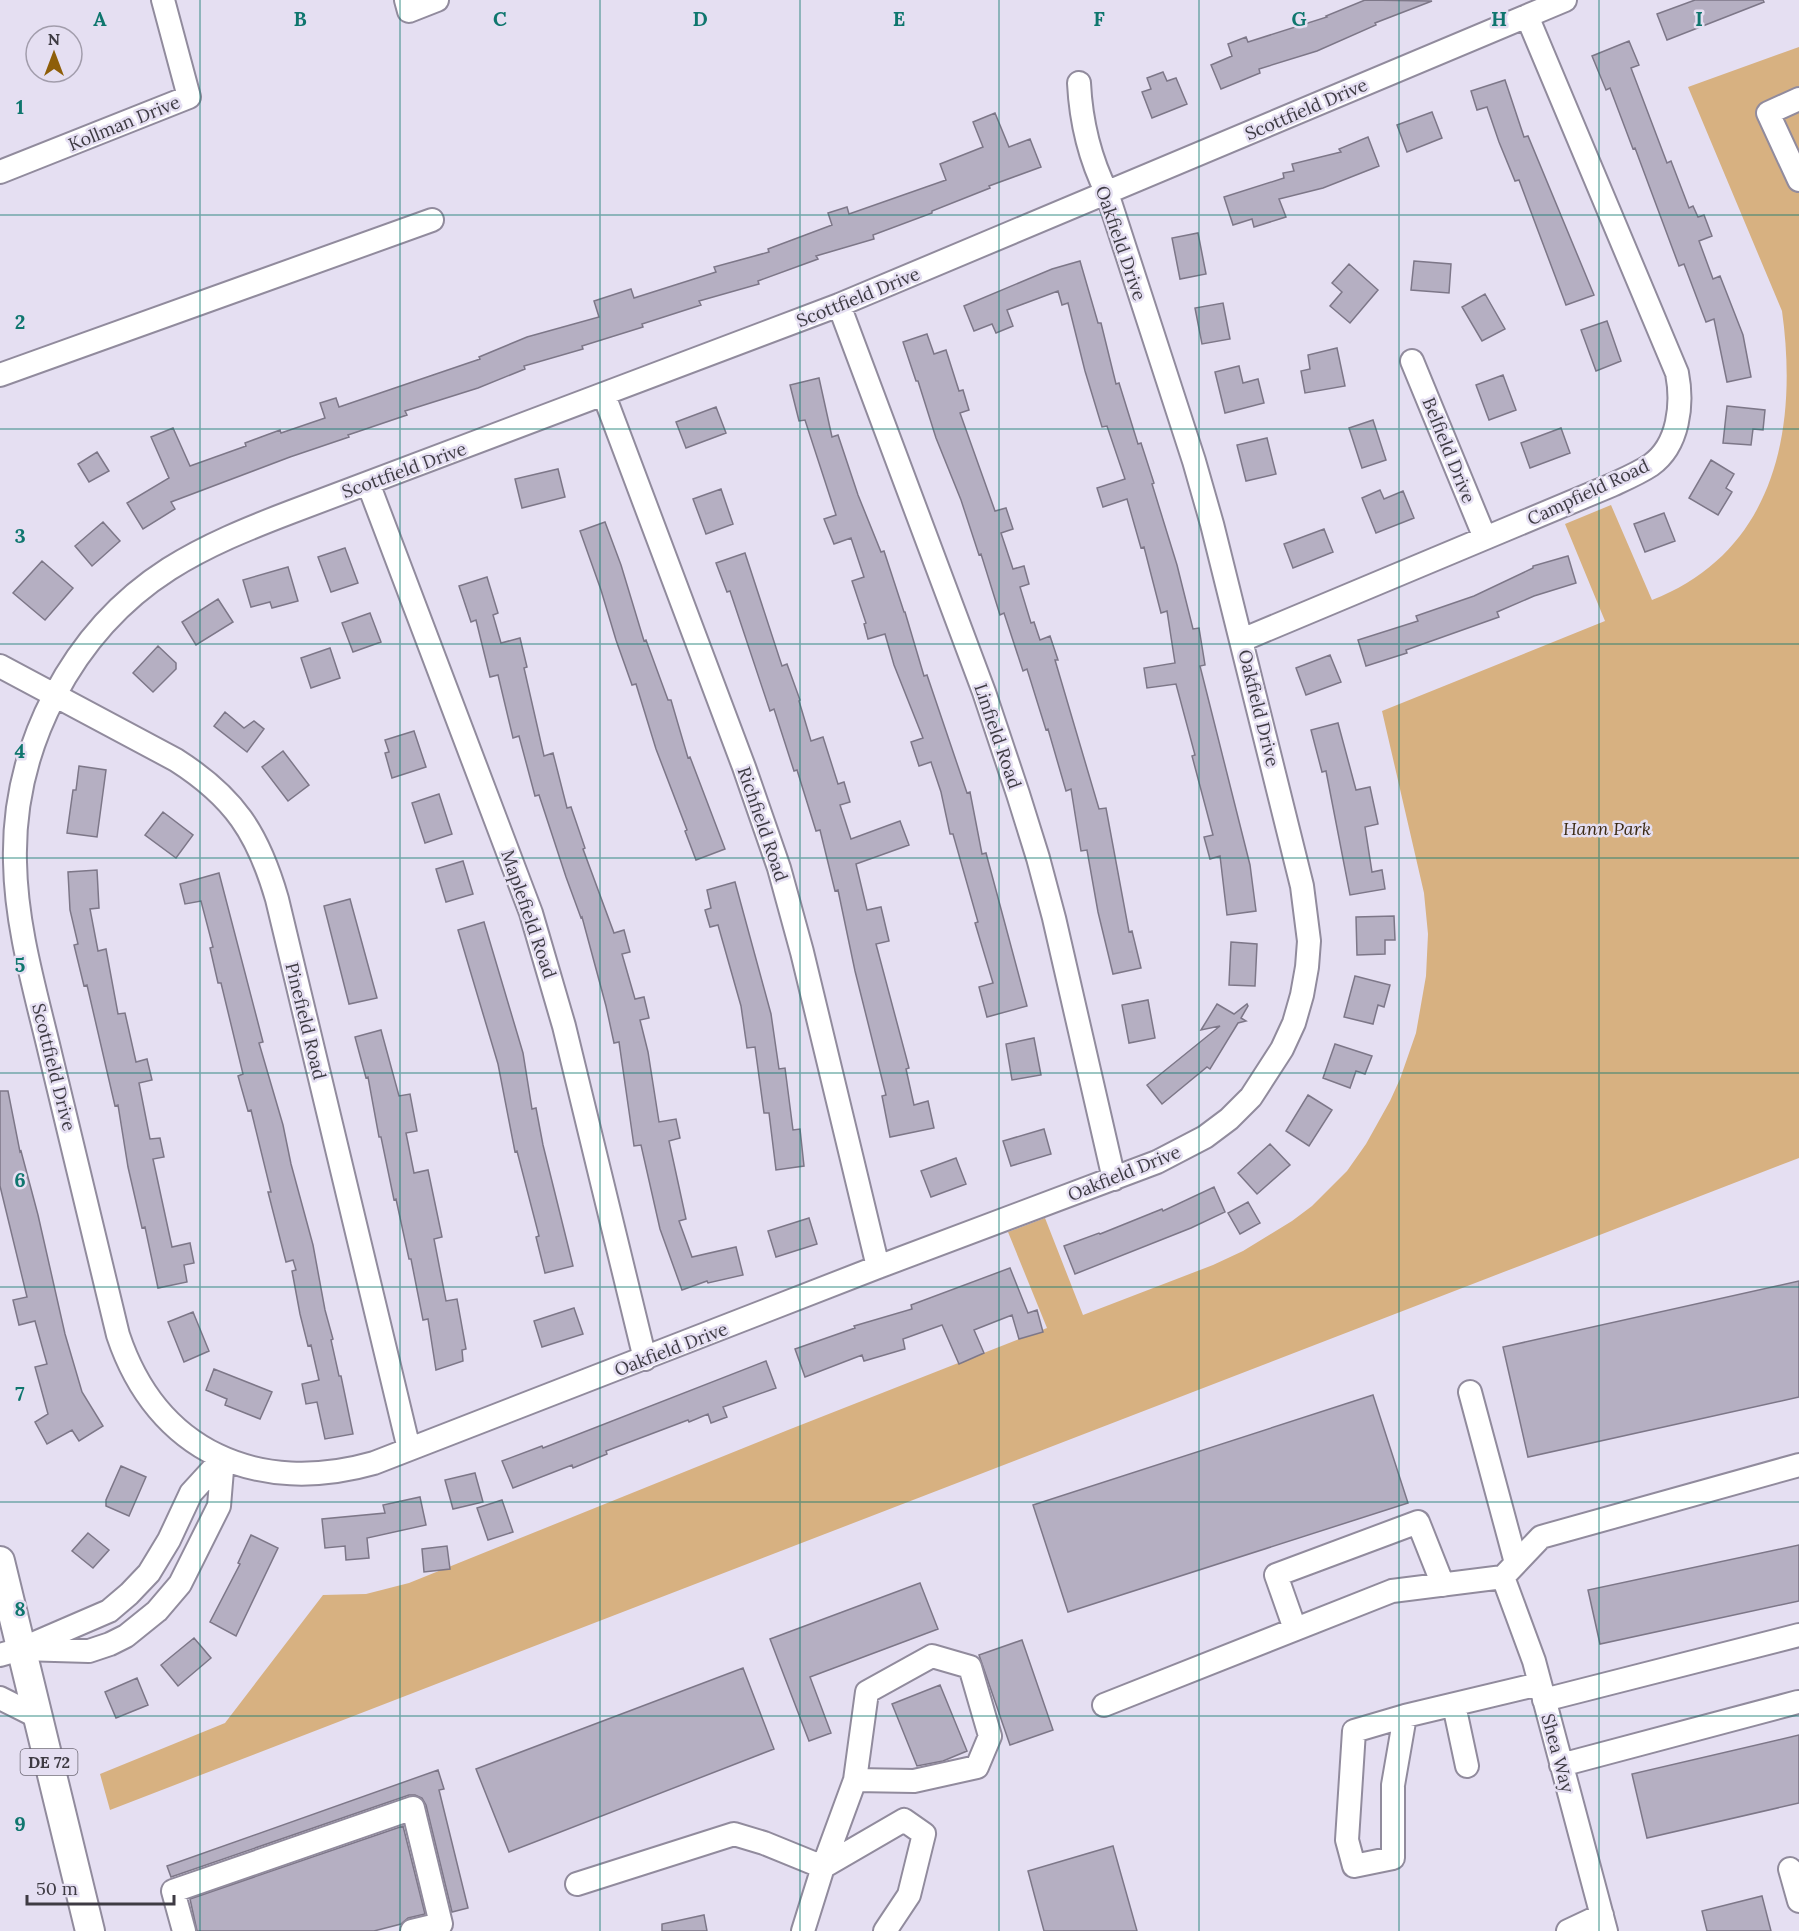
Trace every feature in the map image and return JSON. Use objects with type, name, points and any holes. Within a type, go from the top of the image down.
[{"type":"main road","name":"DE 72","points":[[0,1561],[11,1652],[38,1717],[90,1931]]},
{"type":"street","name":"Kollman Drive","points":[[0,172],[189,97],[163,0]]},
{"type":"street","points":[[406,0],[409,11],[437,0]]},
{"type":"street","name":"Scottfield Drive","points":[[223,1458],[183,1435],[165,1419],[142,1388],[125,1356],[19,917],[15,861],[19,803],[33,747],[55,695],[82,650],[100,628],[143,588],[167,570],[227,538],[839,305],[1565,0]]},
{"type":"street","name":"Campfield Road","points":[[1242,640],[1612,485],[1653,464],[1672,437],[1678,421],[1680,404],[1677,373],[1527,16]]},
{"type":"street","name":"Oakfield Drive","points":[[223,1458],[283,1473],[329,1474],[374,1464],[878,1267],[1114,1179],[1182,1150],[1229,1119],[1251,1097],[1282,1049],[1294,1023],[1307,967],[1309,941],[1304,895],[1225,569],[1194,461],[1107,193],[1091,159],[1081,112],[1079,83]]},
{"type":"street","points":[[1799,99],[1768,113],[1799,180]]},
{"type":"street","points":[[0,375],[432,220]]},
{"type":"street","name":"Linfield Road","points":[[839,305],[984,692],[1032,837],[1054,918],[1114,1179]]},
{"type":"street","name":"Belfield Drive","points":[[1412,361],[1485,538]]},
{"type":"street","name":"Richfield Road","points":[[604,395],[776,858],[802,952],[878,1267]]},
{"type":"street","name":"Maplefield Road","points":[[368,483],[516,874],[545,958],[564,1026],[645,1359]]},
{"type":"street","name":"Pinefield Road","points":[[0,666],[176,759],[202,776],[239,815],[262,855],[277,899],[409,1449]]},
{"type":"street","name":"Shea Way","points":[[1470,1392],[1509,1570],[1604,1923]]},
{"type":"street","points":[[11,1652],[89,1651],[110,1644],[126,1635],[157,1611],[180,1584],[219,1506],[223,1458]]},
{"type":"street","points":[[11,1652],[109,1611],[129,1594],[159,1559],[191,1493],[223,1458]]},
{"type":"street","points":[[1104,1705],[1392,1591],[1443,1585],[1509,1570],[1541,1537],[1799,1465]]},
{"type":"street","points":[[1295,1629],[1276,1575],[1418,1522],[1443,1585]]},
{"type":"street","points":[[1405,1716],[1393,1785],[1393,1858],[1354,1866],[1347,1840],[1354,1731],[1405,1716],[1454,1705],[1542,1692],[1799,1635]]},
{"type":"street","points":[[803,1931],[855,1780],[867,1692],[932,1656],[970,1667],[990,1737],[977,1767],[914,1781],[855,1780]]},
{"type":"street","points":[[0,1698],[38,1717]]},
{"type":"street","points":[[1561,1764],[1798,1702]]},
{"type":"street","points":[[1454,1705],[1467,1766]]},
{"type":"street","points":[[183,1931],[173,1891],[413,1808],[441,1924],[412,1931]]},
{"type":"street","points":[[823,1868],[904,1820],[924,1834],[909,1895],[885,1931]]},
{"type":"street","points":[[578,1884],[734,1834],[764,1843],[823,1868]]},
{"type":"street","points":[[1790,1869],[1799,1901]]},
{"type":"street","points":[[1568,1931],[1604,1923]]},
{"type":"green space","name":"Hann Park","points":[[1799,47],[1799,1158],[110,1810],[100,1774],[225,1723],[323,1595],[366,1594],[409,1583],[1047,1328],[1008,1232],[1045,1218],[1083,1315],[1213,1265],[1243,1251],[1312,1206],[1347,1171],[1366,1144],[1400,1079],[1416,1033],[1426,976],[1428,934],[1424,893],[1382,711],[1605,621],[1565,524],[1611,505],[1652,600],[1693,579],[1726,552],[1751,520],[1769,484],[1780,444],[1786,401],[1786,357],[1782,311],[1688,87]]},
{"type":"building","points":[[1365,0],[1432,1],[1375,23],[1376,25],[1317,51],[1259,69],[1260,73],[1221,89],[1211,65],[1232,56],[1228,44],[1246,37],[1248,42],[1327,17]]},
{"type":"building","points":[[1695,0],[1763,0],[1764,2],[1667,40],[1657,14]]},
{"type":"building","points":[[1629,41],[1639,65],[1631,68],[1667,163],[1671,161],[1689,208],[1693,206],[1698,217],[1704,215],[1712,236],[1699,241],[1713,279],[1720,276],[1743,335],[1751,377],[1727,382],[1714,319],[1706,322],[1684,264],[1679,266],[1635,148],[1633,149],[1610,88],[1606,90],[1592,56]]},
{"type":"building","points":[[1163,72],[1167,81],[1176,78],[1187,104],[1152,118],[1142,92],[1151,89],[1147,78]]},
{"type":"building","points":[[1505,80],[1524,137],[1528,136],[1594,295],[1566,305],[1519,180],[1515,181],[1487,107],[1477,110],[1471,91]]},
{"type":"building","points":[[1432,112],[1442,138],[1407,152],[1397,125]]},
{"type":"building","points":[[995,113],[1009,147],[1030,139],[1041,167],[989,186],[990,188],[932,211],[932,213],[873,235],[874,239],[816,256],[818,259],[758,281],[759,284],[699,301],[701,305],[642,324],[643,327],[582,346],[583,349],[524,366],[525,369],[478,388],[405,411],[407,415],[171,502],[175,509],[143,529],[127,503],[169,478],[151,437],[173,428],[190,466],[246,446],[245,443],[280,430],[281,433],[325,418],[320,403],[336,398],[339,407],[480,359],[479,357],[527,337],[599,317],[594,301],[631,289],[634,298],[716,272],[714,267],[769,252],[768,249],[832,225],[828,213],[847,207],[849,214],[946,180],[940,164],[983,147],[973,122]]},
{"type":"building","points":[[1368,137],[1379,166],[1323,188],[1279,199],[1286,217],[1254,227],[1252,219],[1233,225],[1224,197],[1284,178],[1283,173],[1294,171],[1292,164],[1341,152],[1339,149]]},
{"type":"building","points":[[1198,233],[1206,274],[1180,279],[1172,238]]},
{"type":"building","points":[[1080,261],[1098,323],[1101,323],[1116,384],[1119,383],[1138,444],[1141,443],[1154,483],[1152,484],[1177,565],[1193,629],[1199,628],[1205,665],[1200,666],[1250,865],[1256,911],[1227,915],[1220,856],[1210,859],[1204,837],[1213,835],[1176,684],[1147,688],[1144,668],[1175,663],[1167,611],[1161,613],[1144,547],[1141,548],[1127,499],[1103,507],[1097,488],[1125,479],[1107,426],[1102,427],[1068,303],[1062,305],[1058,291],[1007,310],[1013,326],[996,333],[992,324],[974,331],[964,306],[1052,269]]},
{"type":"building","points":[[1414,261],[1451,264],[1449,293],[1411,290]]},
{"type":"building","points":[[1349,264],[1378,290],[1350,323],[1330,306],[1342,292],[1332,283]]},
{"type":"building","points":[[1485,294],[1505,329],[1482,341],[1462,307]]},
{"type":"building","points":[[1223,303],[1230,339],[1202,344],[1195,308]]},
{"type":"building","points":[[1607,321],[1621,361],[1596,371],[1581,330]]},
{"type":"building","points":[[927,334],[934,354],[946,350],[959,391],[963,390],[969,410],[960,413],[995,511],[1006,508],[1013,529],[1001,533],[1013,569],[1024,566],[1029,584],[1020,587],[1031,623],[1034,622],[1040,640],[1050,636],[1099,809],[1106,808],[1129,932],[1132,931],[1141,968],[1113,974],[1098,912],[1087,850],[1081,851],[1071,789],[1066,791],[1027,669],[1023,671],[1004,613],[1000,615],[981,554],[979,555],[903,342]]},
{"type":"building","points":[[1337,348],[1345,386],[1305,393],[1301,371],[1310,369],[1308,355]]},
{"type":"building","points":[[1239,366],[1243,383],[1258,379],[1264,403],[1225,413],[1215,372]]},
{"type":"building","points":[[1503,375],[1516,410],[1489,420],[1476,385]]},
{"type":"building","points":[[819,378],[832,437],[838,435],[858,495],[881,552],[884,551],[924,676],[927,675],[967,793],[970,792],[982,854],[986,853],[1027,1006],[987,1017],[979,987],[993,983],[975,923],[978,922],[953,834],[950,834],[941,792],[931,762],[919,766],[911,742],[923,738],[894,665],[885,634],[868,639],[864,624],[866,623],[852,581],[864,577],[851,538],[834,544],[824,519],[836,515],[805,420],[799,421],[790,385]]},
{"type":"building","points":[[1727,406],[1765,410],[1763,430],[1753,429],[1751,445],[1723,443]]},
{"type":"building","points":[[716,407],[726,433],[686,448],[676,422]]},
{"type":"building","points":[[1373,420],[1386,460],[1362,468],[1349,428]]},
{"type":"building","points":[[1561,428],[1570,453],[1530,468],[1521,443]]},
{"type":"building","points":[[1267,438],[1276,474],[1246,481],[1237,445]]},
{"type":"building","points":[[97,452],[109,471],[89,482],[78,464]]},
{"type":"building","points":[[1711,460],[1734,474],[1726,488],[1732,492],[1718,515],[1689,498]]},
{"type":"building","points":[[558,469],[565,497],[522,508],[515,479]]},
{"type":"building","points":[[721,489],[733,524],[706,534],[693,499]]},
{"type":"building","points":[[1380,490],[1384,499],[1403,491],[1414,518],[1376,533],[1362,498]]},
{"type":"building","points":[[1664,513],[1675,541],[1645,552],[1634,524]]},
{"type":"building","points":[[103,522],[120,541],[92,566],[75,546]]},
{"type":"building","points":[[605,522],[621,565],[644,641],[646,640],[668,700],[671,700],[688,758],[690,757],[725,849],[696,860],[656,749],[636,684],[632,685],[616,640],[580,531]]},
{"type":"building","points":[[1324,529],[1333,552],[1293,568],[1284,544]]},
{"type":"building","points":[[345,548],[358,583],[331,592],[318,557]]},
{"type":"building","points":[[745,553],[782,666],[787,664],[800,700],[811,741],[823,737],[838,784],[844,782],[850,802],[840,805],[851,839],[900,821],[909,845],[856,864],[867,910],[881,907],[889,941],[876,944],[909,1068],[906,1069],[914,1105],[928,1101],[934,1128],[890,1137],[882,1096],[886,1095],[855,971],[838,890],[835,891],[820,830],[816,831],[797,770],[794,771],[774,709],[770,711],[730,591],[727,592],[716,563]]},
{"type":"building","points":[[1568,556],[1576,583],[1534,596],[1497,612],[1499,617],[1406,650],[1407,653],[1366,666],[1358,640],[1418,621],[1416,616],[1474,596],[1533,566]]},
{"type":"building","points":[[42,561],[73,588],[45,620],[13,593]]},
{"type":"building","points":[[288,567],[298,601],[272,608],[270,602],[251,607],[243,580]]},
{"type":"building","points":[[487,577],[498,613],[493,615],[501,643],[520,638],[527,667],[524,668],[544,756],[553,753],[567,808],[571,807],[585,848],[583,849],[614,933],[624,930],[630,952],[622,954],[635,999],[644,997],[649,1018],[640,1020],[648,1052],[659,1122],[676,1119],[680,1138],[669,1141],[686,1219],[679,1221],[692,1257],[736,1247],[743,1275],[708,1283],[707,1281],[682,1290],[660,1229],[641,1145],[634,1146],[619,1042],[614,1043],[582,917],[539,795],[535,796],[519,736],[513,738],[498,675],[490,677],[476,620],[471,622],[459,586]]},
{"type":"building","points":[[218,599],[233,622],[196,645],[182,622]]},
{"type":"building","points":[[370,613],[381,642],[353,652],[342,623]]},
{"type":"building","points":[[158,646],[176,663],[176,669],[153,692],[133,673]]},
{"type":"building","points":[[330,648],[340,678],[311,688],[301,658]]},
{"type":"building","points":[[1330,655],[1341,682],[1306,695],[1296,668]]},
{"type":"building","points":[[225,712],[244,728],[254,721],[264,729],[247,752],[214,726]]},
{"type":"building","points":[[1338,723],[1356,790],[1370,787],[1378,824],[1365,827],[1372,872],[1382,870],[1385,889],[1350,895],[1326,771],[1322,772],[1311,730]]},
{"type":"building","points":[[414,731],[426,767],[392,778],[385,753],[389,752],[385,740]]},
{"type":"building","points":[[283,751],[309,785],[288,801],[262,767]]},
{"type":"building","points":[[79,766],[106,770],[97,837],[67,833]]},
{"type":"building","points":[[439,794],[452,834],[425,843],[412,803]]},
{"type":"building","points":[[163,812],[193,835],[176,858],[145,835]]},
{"type":"building","points":[[463,861],[473,894],[446,902],[436,869]]},
{"type":"building","points":[[97,870],[99,908],[90,909],[98,951],[106,949],[118,1014],[125,1013],[136,1062],[147,1059],[152,1080],[139,1083],[150,1139],[160,1138],[164,1157],[153,1159],[172,1247],[190,1243],[194,1263],[184,1265],[187,1282],[158,1288],[145,1227],[142,1228],[128,1167],[118,1105],[115,1106],[87,985],[84,986],[74,945],[78,944],[70,910],[68,872]]},
{"type":"building","points":[[219,873],[263,1042],[259,1043],[283,1125],[313,1245],[333,1339],[331,1340],[353,1434],[325,1439],[317,1402],[306,1404],[302,1384],[319,1380],[311,1345],[308,1346],[300,1314],[292,1271],[296,1270],[293,1260],[286,1262],[268,1192],[271,1192],[251,1110],[248,1111],[238,1076],[243,1074],[221,983],[218,983],[210,948],[213,947],[201,901],[185,904],[180,884]]},
{"type":"building","points":[[735,882],[771,1014],[779,1069],[785,1068],[793,1130],[800,1129],[804,1166],[776,1170],[769,1113],[764,1113],[755,1047],[747,1048],[741,1006],[718,925],[710,927],[705,910],[711,908],[707,890]]},
{"type":"building","points":[[350,899],[377,998],[349,1004],[324,906]]},
{"type":"building","points":[[1394,916],[1395,940],[1385,940],[1385,954],[1357,955],[1356,917]]},
{"type":"building","points":[[484,922],[523,1053],[532,1109],[536,1108],[573,1266],[545,1273],[536,1237],[539,1236],[517,1151],[515,1152],[498,1064],[458,930]]},
{"type":"building","points":[[1231,942],[1257,944],[1255,986],[1229,985]]},
{"type":"building","points":[[1355,976],[1390,985],[1384,1007],[1378,1005],[1373,1024],[1344,1017]]},
{"type":"building","points":[[1148,1000],[1155,1038],[1129,1043],[1122,1005]]},
{"type":"building","points":[[1217,1004],[1234,1014],[1247,1004],[1241,1018],[1246,1021],[1238,1023],[1210,1069],[1207,1067],[1162,1104],[1147,1085],[1220,1026],[1201,1030]]},
{"type":"building","points":[[381,1030],[399,1096],[410,1094],[417,1131],[406,1133],[414,1173],[428,1170],[442,1237],[434,1239],[446,1301],[457,1299],[466,1349],[462,1350],[463,1361],[436,1370],[428,1319],[423,1320],[411,1259],[409,1259],[396,1199],[394,1200],[381,1137],[379,1137],[368,1077],[366,1078],[355,1037]]},
{"type":"building","points":[[1034,1038],[1041,1075],[1012,1080],[1006,1044]]},
{"type":"building","points":[[1335,1044],[1372,1056],[1365,1074],[1356,1071],[1350,1088],[1323,1078]]},
{"type":"building","points":[[0,1091],[8,1091],[20,1152],[38,1215],[65,1334],[82,1392],[103,1426],[79,1441],[72,1430],[47,1444],[35,1422],[48,1414],[35,1367],[47,1364],[35,1321],[19,1325],[13,1300],[27,1297],[0,1186]]},
{"type":"building","points":[[1308,1095],[1332,1110],[1309,1146],[1286,1131]]},
{"type":"building","points":[[1044,1129],[1051,1154],[1011,1166],[1003,1141]]},
{"type":"building","points":[[1270,1144],[1290,1165],[1257,1194],[1238,1173]]},
{"type":"building","points":[[956,1158],[966,1184],[931,1197],[921,1171]]},
{"type":"building","points":[[1214,1187],[1225,1212],[1075,1274],[1064,1246],[1162,1209],[1163,1211]]},
{"type":"building","points":[[1248,1202],[1260,1223],[1240,1234],[1228,1213]]},
{"type":"building","points":[[809,1218],[817,1244],[776,1257],[768,1231]]},
{"type":"building","points":[[1010,1268],[1028,1313],[1037,1310],[1043,1332],[1019,1339],[1012,1315],[974,1330],[984,1353],[959,1364],[942,1325],[903,1339],[905,1349],[864,1361],[862,1355],[805,1377],[795,1349],[855,1328],[854,1326],[912,1309],[911,1305]]},
{"type":"building","points":[[1799,1281],[1799,1397],[1528,1457],[1503,1347]]},
{"type":"building","points":[[574,1308],[583,1334],[542,1347],[534,1321]]},
{"type":"building","points":[[193,1312],[209,1351],[184,1362],[168,1322]]},
{"type":"building","points":[[766,1361],[776,1388],[723,1407],[727,1417],[711,1423],[708,1414],[689,1422],[688,1420],[606,1451],[607,1454],[573,1468],[572,1465],[513,1488],[502,1461],[542,1446],[543,1448]]},
{"type":"building","points":[[214,1369],[272,1392],[260,1419],[225,1405],[227,1399],[206,1390]]},
{"type":"building","points":[[1373,1395],[1408,1503],[1068,1612],[1033,1505]]},
{"type":"building","points":[[121,1466],[146,1477],[129,1516],[106,1506],[106,1500]]},
{"type":"building","points":[[475,1473],[483,1502],[453,1509],[445,1480]]},
{"type":"building","points":[[420,1497],[426,1525],[367,1538],[369,1558],[346,1560],[345,1546],[325,1548],[322,1519],[385,1513],[383,1505]]},
{"type":"building","points":[[502,1500],[513,1532],[488,1540],[477,1508]]},
{"type":"building","points":[[88,1533],[109,1550],[93,1568],[72,1551]]},
{"type":"building","points":[[251,1535],[278,1548],[236,1636],[210,1622],[240,1564],[238,1563]]},
{"type":"building","points":[[1799,1545],[1799,1601],[1600,1644],[1588,1590]]},
{"type":"building","points":[[447,1546],[450,1569],[424,1572],[422,1549]]},
{"type":"building","points":[[920,1583],[938,1629],[810,1677],[831,1733],[809,1741],[770,1639]]},
{"type":"building","points":[[194,1638],[211,1658],[178,1686],[161,1665]]},
{"type":"building","points":[[1022,1640],[1053,1730],[1010,1745],[979,1655]]},
{"type":"building","points":[[743,1668],[774,1749],[509,1852],[476,1769]]},
{"type":"building","points":[[137,1678],[148,1705],[116,1718],[105,1692]]},
{"type":"building","points":[[940,1685],[967,1751],[943,1761],[917,1766],[892,1704]]},
{"type":"building","points":[[1799,1735],[1799,1803],[1647,1838],[1632,1774]]},
{"type":"building","points":[[438,1770],[444,1789],[439,1790],[468,1908],[452,1912],[426,1805],[422,1798],[415,1795],[409,1795],[171,1877],[167,1866]]},
{"type":"building","points":[[403,1826],[425,1914],[408,1918],[401,1924],[374,1931],[197,1931],[190,1899]]},
{"type":"building","points":[[1113,1846],[1137,1931],[1044,1931],[1028,1871]]},
{"type":"building","points":[[1762,1896],[1771,1931],[1707,1931],[1702,1911]]},
{"type":"building","points":[[704,1915],[707,1931],[662,1931],[662,1924]]}]
